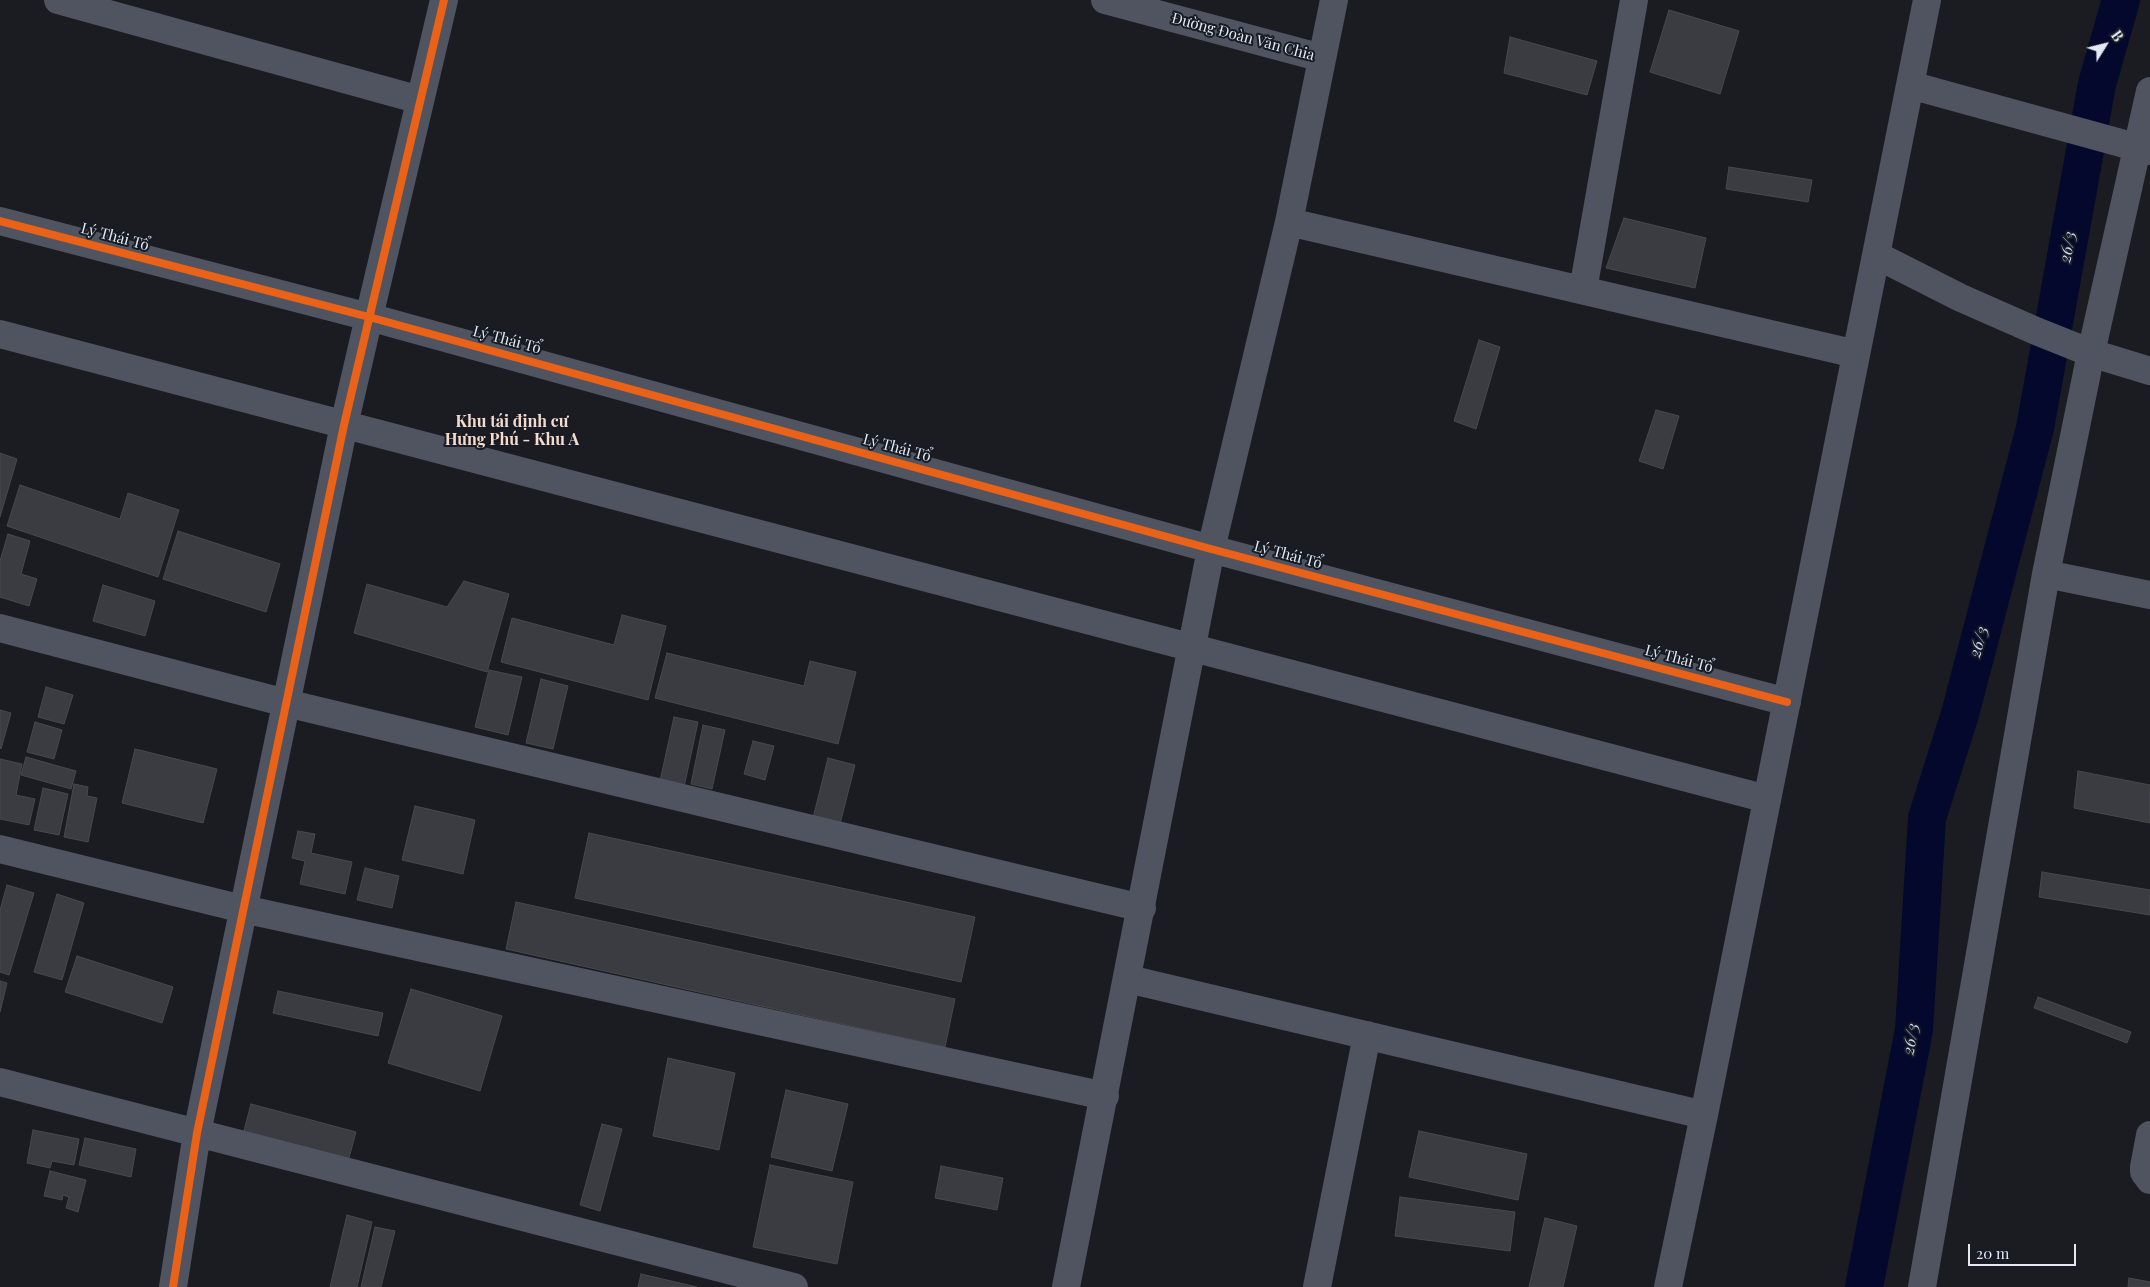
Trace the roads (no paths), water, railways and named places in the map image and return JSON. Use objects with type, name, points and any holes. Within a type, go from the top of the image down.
[{"type":"street","points":[[58,0],[420,100]]},
{"type":"street","points":[[173,1287],[197,1133],[344,425],[444,0]]},
{"type":"street","name":"Đường Đoàn Văn Chia","points":[[1105,0],[1322,58]]},
{"type":"street","points":[[1066,1287],[1194,648],[1211,549],[1289,222],[1334,0]]},
{"type":"street","points":[[1583,290],[1634,0]]},
{"type":"street","points":[[1668,1287],[1927,0]]},
{"type":"street","points":[[1910,85],[2133,146]]},
{"type":"street","points":[[1922,1287],[2046,574],[2080,348],[2133,146],[2150,91]]},
{"type":"street","name":"Lý Thái Tổ","points":[[0,221],[369,317],[1211,549],[1786,702]]},
{"type":"street","points":[[1289,222],[1856,354]]},
{"type":"street","points":[[1876,255],[1961,298],[2036,331],[2150,371]]},
{"type":"street","points":[[0,334],[1767,799]]},
{"type":"street","points":[[2046,574],[2150,595]]},
{"type":"street","points":[[0,628],[286,703],[1142,908]]},
{"type":"street","points":[[0,849],[243,909],[1105,1096]]},
{"type":"street","points":[[1128,979],[1704,1115]]},
{"type":"street","points":[[1317,1287],[1367,1035]]},
{"type":"street","points":[[0,1082],[794,1287]]},
{"type":"street","points":[[2150,1134],[2144,1172],[2150,1180]]},
{"type":"waterway","name":"26/3","points":[[1864,1287],[1914,1030],[1927,818],[1960,714],[2035,428],[2097,84],[2121,0]]},
{"type":"district","name":"Khu tái định cư Hưng Phú - Khu A","points":[[512,431]]}]
